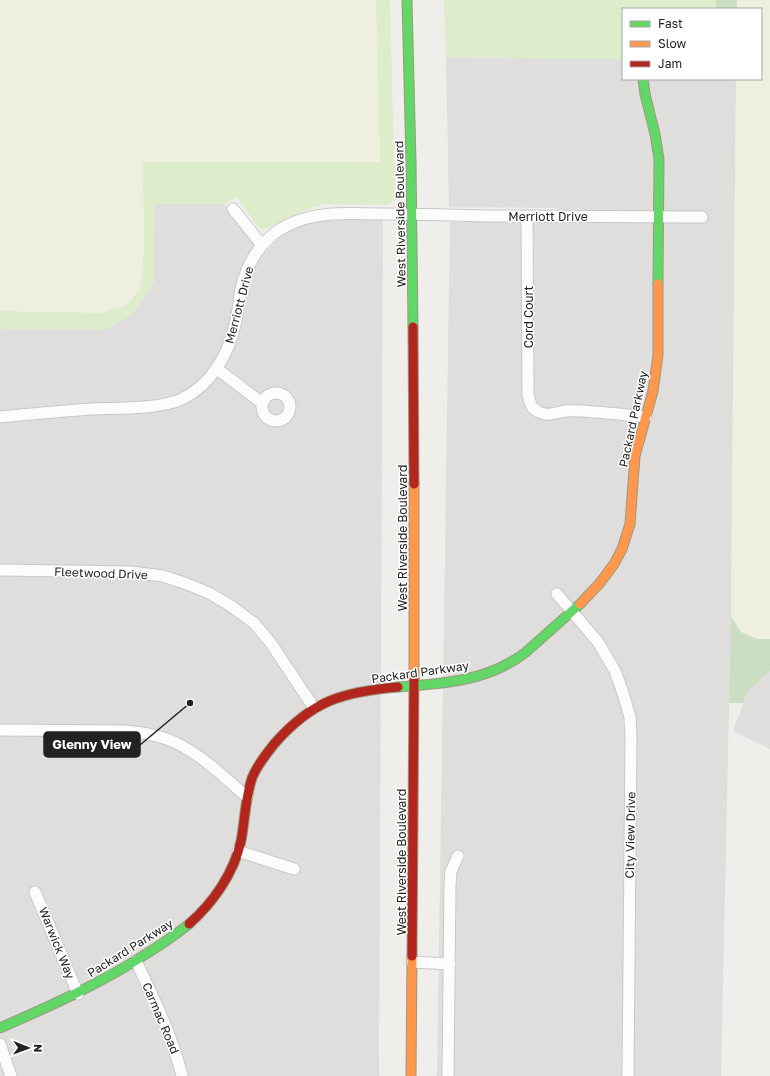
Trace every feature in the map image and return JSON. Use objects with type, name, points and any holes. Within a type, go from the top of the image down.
[{"type":"street","name":"West Riverside Boulevard","points":[[407,0],[412,214],[414,439],[411,1076]]},
{"type":"street","name":"Packard Parkway","points":[[0,1028],[78,994],[136,961],[174,936],[198,917],[217,893],[232,866],[238,851],[247,797],[254,775],[265,756],[283,734],[299,718],[330,700],[353,693],[453,682],[475,677],[497,669],[519,657],[603,582],[616,562],[630,524],[635,456],[653,392],[658,355],[659,159],[643,80]]},
{"type":"street","points":[[233,209],[262,245]]},
{"type":"street","name":"Merriott Drive","points":[[0,417],[141,407],[171,403],[194,391],[205,382],[225,355],[236,323],[245,275],[262,245],[275,233],[286,226],[314,216],[334,214],[412,214],[702,217]]},
{"type":"street","name":"Cord Court","points":[[527,216],[528,395],[530,404],[539,413],[546,415],[566,411],[579,411],[618,413],[646,417]]},
{"type":"street","points":[[216,368],[262,403]]},
{"type":"street","name":"Fleetwood Drive","points":[[0,570],[131,572],[163,576],[209,593],[231,606],[254,623],[270,642],[314,708]]},
{"type":"street","name":"City View Drive","points":[[557,594],[598,642],[615,671],[630,717],[632,737],[628,1076]]},
{"type":"street","points":[[0,730],[126,731],[145,733],[181,745],[213,768],[247,797]]},
{"type":"street","points":[[238,851],[294,869]]},
{"type":"street","points":[[448,1076],[450,886],[451,871],[458,856]]},
{"type":"street","name":"Warwick Way","points":[[35,892],[78,994]]},
{"type":"street","name":"Carmac Road","points":[[136,961],[164,1021],[179,1062],[182,1076]]},
{"type":"street","points":[[412,962],[450,964]]},
{"type":"street","points":[[0,1044],[11,1076]]},
{"type":"shaded area","points":[[446,57],[562,59],[558,208],[449,207]]},
{"type":"shaded area","points":[[562,59],[622,59],[622,80],[736,80],[731,616],[721,1076],[437,1076],[450,222],[557,222]]},
{"type":"shaded area","points":[[463,60],[551,61],[550,122],[485,121],[484,174],[461,173]]},
{"type":"shaded area","points":[[154,204],[224,204],[264,254],[285,233],[314,221],[383,219],[379,1076],[0,1076],[0,329],[104,330],[154,282]]},
{"type":"shaded area","points":[[770,671],[770,749],[733,731],[748,691]]},
{"type":"green space","points":[[0,0],[376,0],[380,162],[143,162],[144,254],[140,289],[127,305],[100,313],[0,311]]},
{"type":"green space","points":[[376,0],[390,0],[395,197],[392,203],[387,205],[327,204],[309,208],[269,228],[262,229],[257,226],[237,197],[224,204],[155,204],[154,282],[132,315],[104,330],[0,329],[0,311],[100,313],[127,305],[140,289],[144,254],[143,162],[380,162]]},
{"type":"green space","points":[[444,0],[716,0],[716,8],[622,8],[622,59],[446,57]]},
{"type":"green space","points":[[716,0],[737,0],[737,8],[716,8]]},
{"type":"green space","points":[[737,0],[770,0],[770,639],[757,639],[741,632],[731,616],[736,80],[762,80],[762,8],[737,8]]},
{"type":"green space","points":[[731,616],[741,632],[757,639],[770,639],[770,671],[748,691],[743,703],[729,703]]},
{"type":"traffic: fast","points":[[407,0],[413,327]]},
{"type":"traffic: fast","points":[[643,80],[659,159],[658,284]]},
{"type":"traffic: fast","points":[[398,687],[449,682],[481,675],[497,669],[512,662],[526,652],[580,604]]},
{"type":"traffic: fast","points":[[0,1028],[93,985],[129,965],[189,924]]},
{"type":"traffic: slow","points":[[580,604],[600,583],[614,564],[622,549],[630,524],[635,456],[653,391],[658,355],[658,284]]},
{"type":"traffic: slow","points":[[414,484],[414,678]]},
{"type":"traffic: slow","points":[[411,1076],[412,956]]},
{"type":"traffic: jam","points":[[413,327],[414,484]]},
{"type":"traffic: jam","points":[[412,956],[414,678]]},
{"type":"traffic: jam","points":[[189,924],[206,907],[228,876],[238,853],[241,841],[246,802],[252,778],[259,764],[275,743],[289,728],[303,717],[330,701],[361,692],[398,687]]},
{"type":"place","name":"Glenny View","points":[[190,703]]}]
